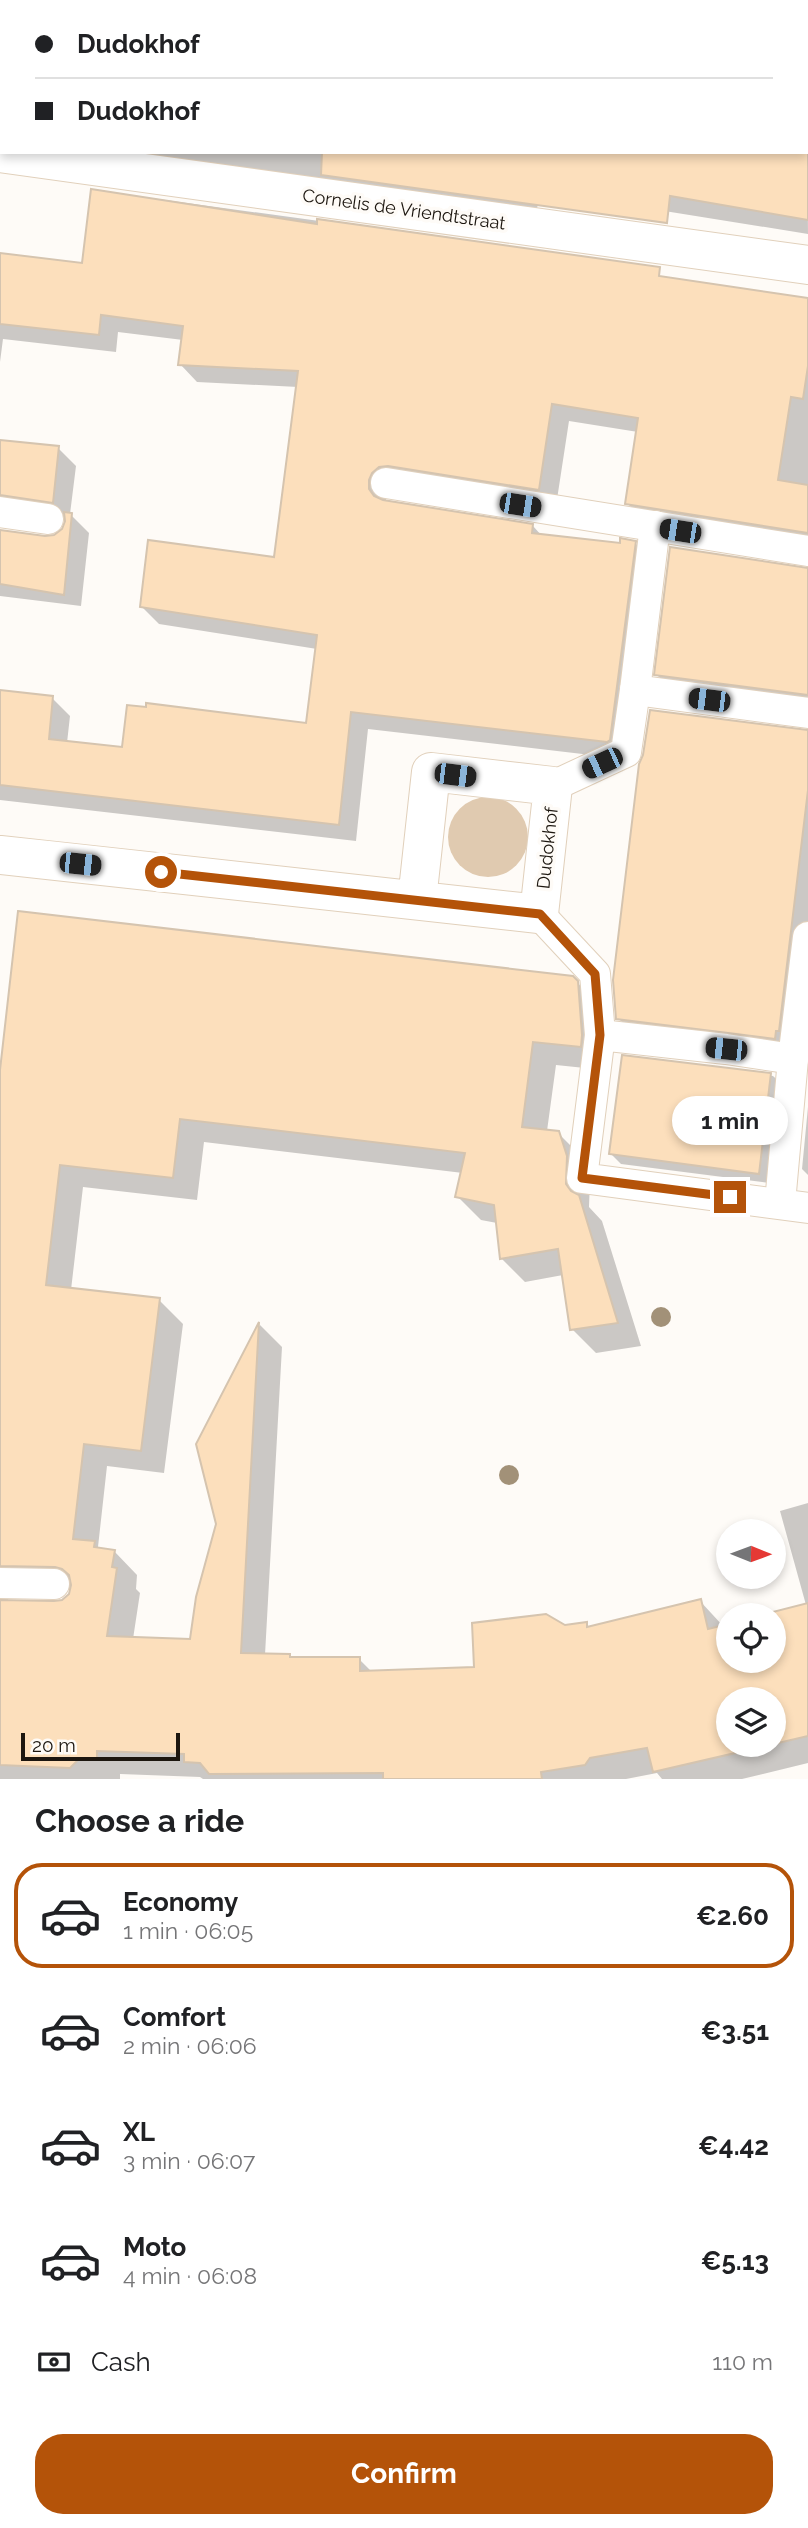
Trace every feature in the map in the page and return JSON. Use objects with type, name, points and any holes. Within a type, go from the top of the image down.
[{"type":"street","name":"Cornelis de Vriendtstraat","points":[[7,154],[808,265]]},
{"type":"street","name":"Dudokhof","points":[[0,855],[540,914],[553,786],[431,772],[417,900]]},
{"type":"lane","points":[[386,483],[808,551]]},
{"type":"lane","points":[[0,512],[48,519]]},
{"type":"lane","points":[[553,786],[626,752],[654,526]]},
{"type":"lane","points":[[635,691],[808,713]]},
{"type":"lane","points":[[540,914],[595,974],[600,1035],[582,1178],[794,1206],[793,1059],[808,937]]},
{"type":"lane","points":[[600,1035],[793,1059]]},
{"type":"lane","points":[[0,1583],[54,1584]]},
{"type":"shaded area","points":[[488,797],[503,800],[516,809],[525,822],[528,837],[525,852],[516,865],[503,874],[488,877],[473,874],[460,865],[451,852],[448,837],[451,822],[460,809],[473,800]]},
{"type":"building","points":[[322,154],[808,154],[808,220],[670,196],[667,223],[321,175]]},
{"type":"building","points":[[91,189],[317,224],[317,219],[660,267],[659,276],[808,298],[808,366],[803,399],[791,397],[778,480],[808,485],[808,533],[625,504],[638,418],[552,404],[539,490],[388,466],[379,467],[372,473],[369,489],[374,496],[383,500],[533,524],[532,533],[620,543],[620,538],[636,541],[610,740],[607,742],[351,712],[339,825],[0,785],[0,690],[53,696],[49,739],[122,747],[127,705],[146,707],[146,703],[306,723],[317,635],[140,607],[148,540],[274,557],[298,371],[178,365],[183,326],[101,315],[99,335],[0,324],[0,253],[82,263]]},
{"type":"building","points":[[0,440],[59,446],[53,503],[0,495]]},
{"type":"building","points":[[64,512],[72,513],[64,595],[0,584],[0,530],[54,535],[62,529]]},
{"type":"building","points":[[670,547],[808,568],[808,695],[654,675]]},
{"type":"building","points":[[650,710],[808,730],[808,790],[779,1031],[776,1031],[775,1039],[616,1019],[613,980],[639,764],[643,755]]},
{"type":"building","points":[[18,911],[573,976],[578,981],[581,1047],[533,1042],[522,1127],[559,1131],[567,1156],[566,1184],[571,1191],[579,1195],[618,1323],[570,1330],[558,1249],[500,1259],[494,1205],[455,1197],[465,1153],[180,1119],[173,1178],[60,1165],[46,1285],[160,1298],[141,1451],[84,1444],[73,1539],[95,1541],[94,1547],[115,1550],[112,1567],[117,1568],[107,1636],[190,1639],[196,1597],[216,1524],[196,1444],[259,1322],[241,1653],[290,1654],[290,1657],[360,1657],[360,1671],[474,1667],[472,1623],[546,1614],[565,1625],[587,1622],[587,1627],[701,1599],[708,1629],[716,1627],[716,1673],[786,1673],[786,1609],[808,1603],[808,1736],[786,1741],[786,1687],[716,1687],[718,1757],[653,1772],[647,1748],[590,1758],[585,1765],[541,1772],[542,1779],[383,1779],[383,1773],[209,1774],[200,1763],[184,1762],[184,1754],[97,1751],[97,1759],[80,1758],[70,1768],[0,1765],[0,1600],[62,1600],[69,1594],[71,1585],[69,1575],[55,1567],[0,1566],[0,1070]]},
{"type":"building","points":[[622,1055],[771,1073],[759,1174],[609,1154]]},
{"type":"route","points":[[161,872],[540,914],[595,974],[600,1035],[582,1178],[730,1197]]}]
